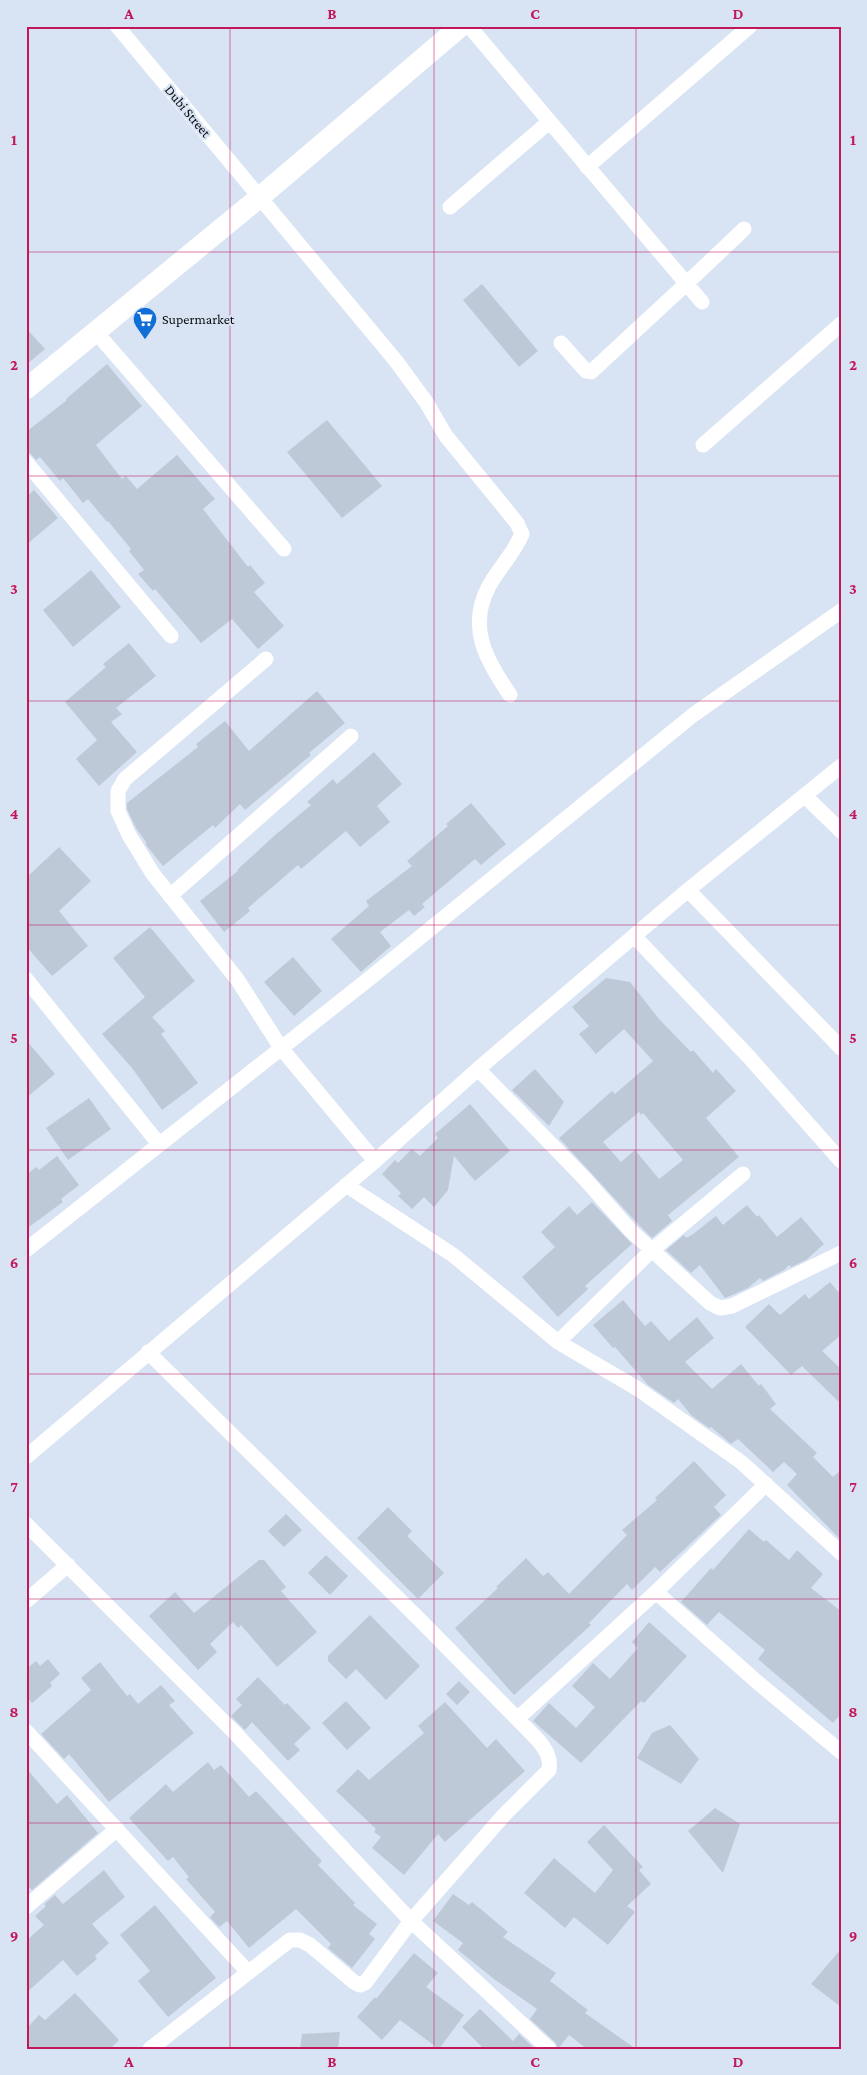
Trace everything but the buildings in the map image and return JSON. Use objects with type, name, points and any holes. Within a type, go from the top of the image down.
[{"type":"street","points":[[26,389],[260,197],[461,26]]},
{"type":"street","points":[[469,26],[702,302]]},
{"type":"street","points":[[587,167],[750,26]]},
{"type":"street","name":"Dubi Street","points":[[120,28],[396,361],[426,402],[446,436],[517,523],[522,534],[517,545],[489,586],[480,610],[478,631],[483,648],[499,680],[510,695]]},
{"type":"street","points":[[450,207],[549,122]]},
{"type":"street","points":[[561,343],[586,371],[591,372],[744,229]]},
{"type":"street","points":[[703,445],[841,324]]},
{"type":"street","points":[[95,331],[284,549]]},
{"type":"street","points":[[26,462],[171,636]]},
{"type":"street","points":[[26,1250],[282,1048],[694,715],[841,611]]},
{"type":"street","points":[[266,659],[125,779],[118,791],[118,811],[129,835],[153,874],[237,979],[282,1048],[375,1161]]},
{"type":"street","points":[[170,896],[351,736]]},
{"type":"street","points":[[26,1456],[375,1161],[688,890],[841,766]]},
{"type":"street","points":[[805,796],[841,831]]},
{"type":"street","points":[[688,890],[841,1048]]},
{"type":"street","points":[[634,936],[749,1057],[841,1162]]},
{"type":"street","points":[[26,979],[159,1144]]},
{"type":"street","points":[[478,1070],[585,1179],[651,1251],[710,1303],[720,1308],[732,1306],[841,1253]]},
{"type":"street","points":[[558,1342],[651,1251],[743,1174]]},
{"type":"street","points":[[346,1185],[452,1255],[558,1342],[638,1389],[741,1462],[841,1553]]},
{"type":"street","points":[[148,1352],[412,1612],[517,1719],[546,1751],[550,1761],[549,1770],[504,1815],[411,1921],[365,1982],[360,1984],[354,1982],[310,1946],[300,1940],[290,1940],[150,2049]]},
{"type":"street","points":[[517,1719],[656,1592],[766,1484]]},
{"type":"street","points":[[26,1524],[235,1733],[411,1921],[549,2049]]},
{"type":"street","points":[[26,1601],[68,1565]]},
{"type":"street","points":[[656,1592],[756,1681],[841,1752]]},
{"type":"street","points":[[26,1731],[248,1972]]},
{"type":"street","points":[[26,1907],[117,1829]]},
{"type":"place","name":"Supermarket","points":[[145,340]]}]
